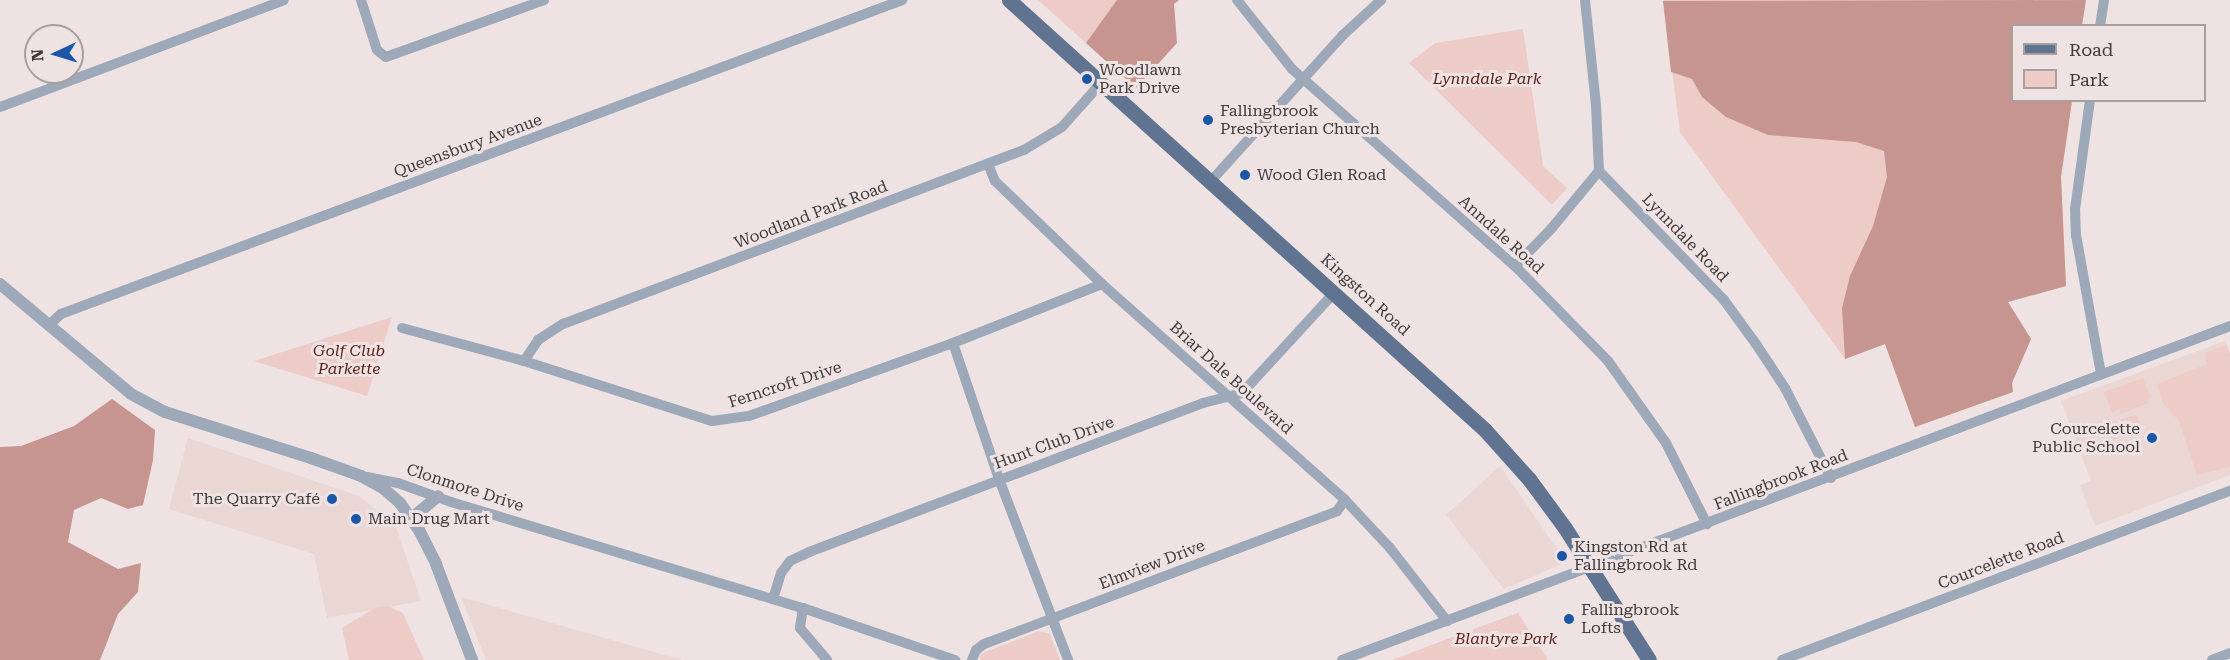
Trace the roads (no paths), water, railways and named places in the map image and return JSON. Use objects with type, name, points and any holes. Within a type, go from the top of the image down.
[{"type":"main road","name":"Kingston Road","points":[[1009,0],[1335,292],[1508,454],[1565,528],[1649,660]]},
{"type":"street","points":[[0,107],[284,0]]},
{"type":"street","points":[[361,0],[377,50],[382,56],[391,56],[544,0]]},
{"type":"street","name":"Queensbury Avenue","points":[[49,325],[61,314],[902,0]]},
{"type":"street","name":"Anndale Road","points":[[1237,0],[1303,79],[1515,266],[1608,361],[1666,443],[1707,524]]},
{"type":"street","points":[[1211,181],[1343,35],[1381,0]]},
{"type":"street","points":[[1515,266],[1551,229],[1599,171],[1596,105],[1586,0]]},
{"type":"street","points":[[2100,24],[2104,0]]},
{"type":"street","name":"Woodland Park Road","points":[[524,361],[538,340],[563,324],[1024,150],[1062,127],[1101,83]]},
{"type":"street","points":[[2090,102],[2075,209],[2076,235],[2101,374]]},
{"type":"street","name":"Briar Dale Boulevard","points":[[988,164],[995,181],[1102,284],[1345,500],[1390,548],[1447,621]]},
{"type":"street","name":"Lynndale Road","points":[[1599,171],[1724,300],[1790,397],[1831,478]]},
{"type":"street","name":"Clonmore Drive","points":[[0,284],[131,394],[165,412],[361,476],[398,483],[803,608],[955,660]]},
{"type":"street","name":"Ferncroft Drive","points":[[402,328],[524,361],[712,421],[741,419],[953,343],[1102,284]]},
{"type":"street","name":"Hunt Club Drive","points":[[772,599],[781,573],[790,561],[999,479],[1203,403],[1242,393],[1335,292]]},
{"type":"street","name":"Fallingbrook Road","points":[[1342,660],[1592,568],[2230,326]]},
{"type":"street","points":[[953,343],[999,479],[1054,618],[1068,660]]},
{"type":"street","points":[[361,476],[384,489],[412,518],[436,564],[471,660]]},
{"type":"street","name":"Courcelette Road","points":[[1782,660],[2230,491]]},
{"type":"street","points":[[412,518],[438,496]]},
{"type":"street","name":"Elmview Drive","points":[[972,660],[976,650],[982,645],[1336,511],[1345,500]]},
{"type":"street","points":[[803,608],[800,628],[827,660]]},
{"type":"street","points":[[2212,660],[2230,653]]},
{"type":"place","name":"Woodlawn Park Drive","points":[[1087,79]]},
{"type":"place","name":"Fallingbrook Presbyterian Church","points":[[1208,120]]},
{"type":"place","name":"Wood Glen Road","points":[[1245,175]]},
{"type":"place","name":"Courcelette Public School","points":[[2152,438]]},
{"type":"place","name":"The Quarry Café","points":[[332,499]]},
{"type":"place","name":"Main Drug Mart","points":[[356,519]]},
{"type":"place","name":"Kingston Rd at Fallingbrook Rd","points":[[1562,556]]},
{"type":"place","name":"Fallingbrook Lofts","points":[[1569,619]]},
{"type":"park label","name":"Lynndale Park","points":[[1487,79]]},
{"type":"park label","name":"Golf Club Parkette","points":[[349,360]]},
{"type":"park label","name":"Blantyre Park","points":[[1506,639]]}]
